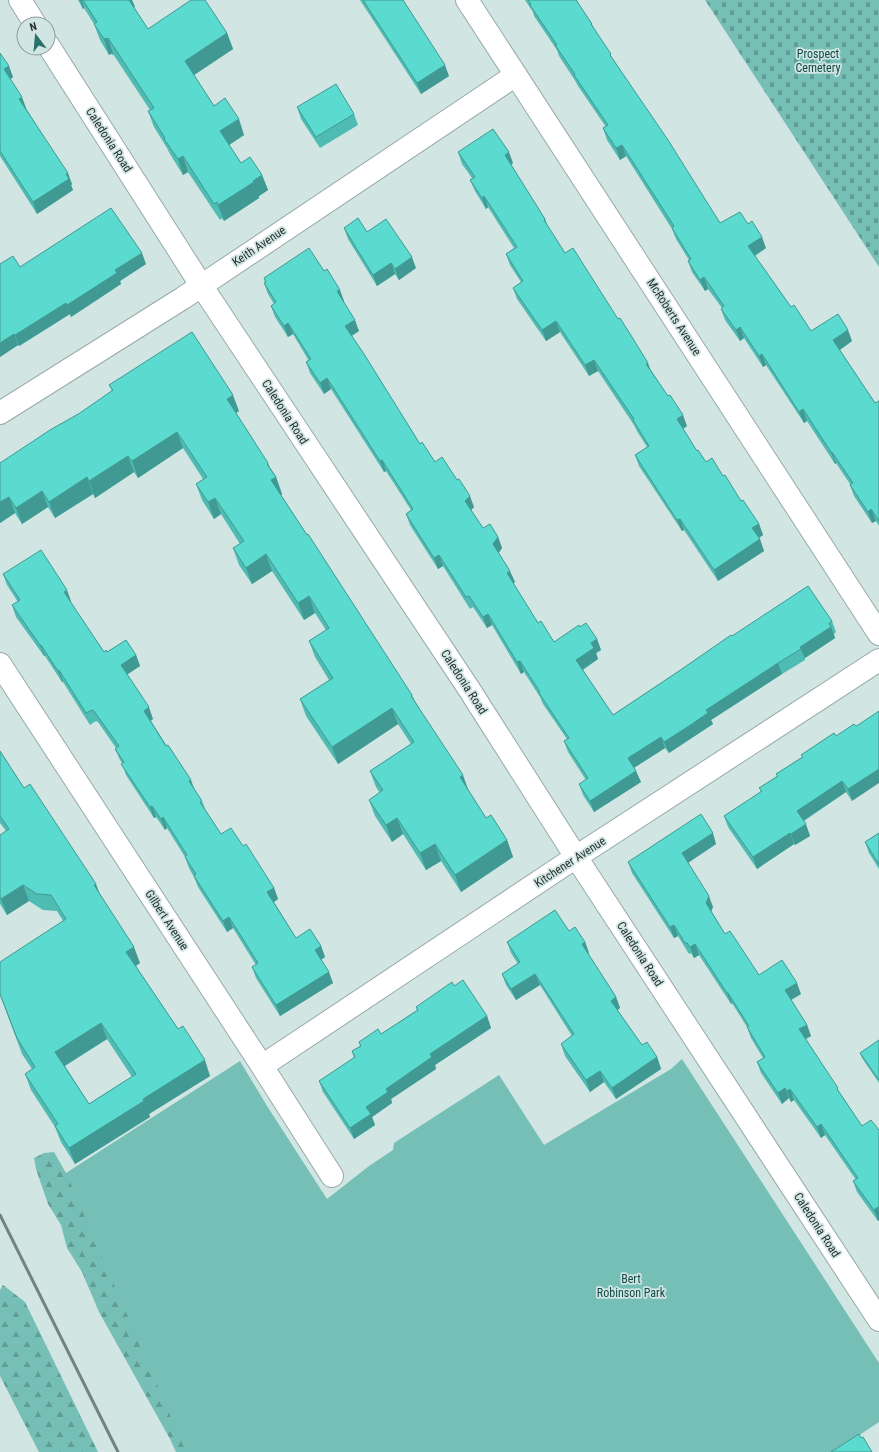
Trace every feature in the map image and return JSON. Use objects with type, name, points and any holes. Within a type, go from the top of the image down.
[{"type":"street","points":[[20,0],[30,16]]},
{"type":"street","name":"McRoberts Avenue","points":[[467,0],[879,634]]},
{"type":"street","name":"Caledonia Road","points":[[56,56],[201,285],[469,689],[576,857],[879,1320]]},
{"type":"street","name":"Keith Avenue","points":[[0,412],[201,285],[516,75]]},
{"type":"street","name":"Kitchener Avenue","points":[[262,1066],[576,857],[879,660]]},
{"type":"street","name":"Gilbert Avenue","points":[[0,664],[332,1176]]},
{"type":"green space","name":"Prospect Cemetery","points":[[705,0],[879,0],[879,267]]},
{"type":"green space","name":"Bert Robinson Park","points":[[682,1059],[879,1363],[879,1422],[834,1452],[186,1452],[66,1173],[240,1061],[327,1199],[369,1166],[393,1150],[394,1143],[499,1075],[544,1145],[671,1069]]},
{"type":"green space","points":[[54,1152],[66,1173],[96,1209],[221,1452],[176,1452],[99,1312],[82,1272],[67,1248],[61,1225],[48,1204],[36,1169],[34,1158],[44,1153]]},
{"type":"green space","points":[[3,1285],[25,1302],[98,1452],[39,1452],[0,1376],[0,1290]]},
{"type":"building","points":[[83,0],[129,0],[148,29],[191,0],[205,0],[227,33],[185,61],[214,106],[225,98],[239,119],[220,131],[241,163],[250,157],[262,175],[253,181],[254,182],[218,205],[217,202],[214,204],[183,156],[178,159],[164,139],[165,138],[148,111],[154,108],[108,38],[104,39],[94,24],[97,22]]},
{"type":"building","points":[[363,0],[403,0],[445,65],[417,83]]},
{"type":"building","points":[[528,0],[576,0],[611,54],[610,55],[668,140],[720,223],[740,212],[748,224],[752,221],[762,237],[748,246],[791,307],[794,305],[811,331],[838,314],[848,330],[833,340],[875,403],[879,401],[879,521],[871,509],[868,512],[850,485],[853,483],[803,409],[799,412],[762,354],[759,356],[740,327],[736,330],[721,309],[724,306],[704,277],[700,280],[688,261],[691,259],[672,228],[674,226],[622,145],[616,148],[603,128],[608,125],[574,75],[575,74],[555,45],[557,45]]},
{"type":"building","points":[[0,53],[9,66],[4,69],[22,97],[19,99],[68,173],[66,174],[69,179],[33,202],[0,151]]},
{"type":"building","points":[[336,84],[354,114],[316,137],[297,107]]},
{"type":"building","points":[[493,129],[509,152],[505,155],[565,253],[573,248],[618,319],[620,318],[632,337],[648,363],[646,364],[668,396],[670,395],[683,415],[677,419],[697,451],[698,450],[706,462],[712,458],[723,476],[725,475],[741,501],[743,500],[759,524],[752,528],[760,539],[714,570],[680,519],[677,520],[635,455],[649,446],[633,420],[634,419],[594,360],[585,365],[556,321],[542,330],[513,288],[523,281],[506,254],[517,247],[484,196],[482,198],[470,180],[475,177],[458,152]]},
{"type":"building","points":[[111,208],[142,253],[115,270],[117,273],[67,305],[66,303],[0,343],[0,264],[13,256],[20,267]]},
{"type":"building","points":[[358,218],[367,232],[386,219],[412,257],[395,269],[391,263],[373,275],[344,228]]},
{"type":"building","points":[[309,248],[324,271],[327,269],[340,290],[337,291],[355,320],[345,326],[420,444],[422,442],[435,462],[442,457],[457,480],[459,479],[470,496],[465,501],[483,528],[490,524],[498,537],[493,544],[510,571],[507,573],[538,623],[541,621],[554,642],[579,625],[580,627],[586,623],[597,639],[591,643],[594,648],[576,660],[613,715],[731,635],[732,636],[808,586],[832,621],[829,623],[831,627],[800,647],[801,649],[706,710],[708,713],[689,726],[664,742],[661,737],[628,758],[636,771],[590,801],[579,784],[588,778],[564,741],[569,738],[539,693],[540,692],[520,661],[517,662],[488,614],[483,617],[469,596],[466,597],[439,555],[434,558],[406,514],[413,509],[382,460],[380,461],[327,378],[320,383],[306,362],[311,359],[288,323],[284,326],[271,306],[276,302],[264,283],[266,282],[264,278]]},
{"type":"building","points":[[192,332],[233,395],[227,399],[276,477],[271,480],[307,535],[308,534],[463,775],[460,777],[486,818],[491,815],[507,840],[455,875],[435,844],[420,853],[397,818],[386,825],[369,800],[383,790],[370,771],[414,742],[392,708],[332,747],[300,699],[333,678],[309,641],[329,628],[309,596],[298,603],[266,554],[246,568],[233,548],[244,541],[215,498],[208,502],[196,484],[207,477],[177,432],[132,461],[128,456],[89,481],[87,477],[49,502],[42,491],[16,508],[9,497],[0,502],[0,463],[50,430],[80,413],[113,390],[109,385]]},
{"type":"building","points":[[41,550],[67,590],[64,592],[104,652],[106,650],[107,652],[126,640],[136,655],[121,665],[149,707],[144,711],[166,746],[168,745],[191,780],[189,781],[202,801],[200,802],[221,834],[231,828],[243,846],[246,844],[274,888],[267,892],[296,938],[310,929],[321,946],[315,950],[329,972],[276,1005],[252,967],[258,963],[229,917],[223,921],[194,876],[196,874],[185,857],[187,855],[163,817],[161,819],[152,806],[150,807],[121,764],[124,762],[115,749],[119,746],[94,711],[92,710],[86,713],[59,670],[58,671],[12,605],[20,600],[3,574]]},
{"type":"building","points":[[879,711],[879,769],[848,789],[842,781],[797,811],[806,824],[753,857],[724,816],[762,791],[759,788],[778,776],[776,774],[803,757],[801,755],[834,733],[836,736],[854,724],[856,726],[858,725]]},
{"type":"building","points":[[0,751],[24,788],[30,784],[96,884],[94,885],[134,947],[126,952],[178,1029],[183,1026],[205,1060],[143,1099],[144,1101],[69,1148],[55,1126],[58,1124],[25,1074],[35,1067],[17,1038],[0,994],[0,962],[66,919],[51,895],[37,894],[23,885],[1,899],[0,835],[9,829],[0,816]],"holes":[[[101,1023],[136,1074],[89,1104],[55,1052]]]},
{"type":"building","points":[[701,814],[713,833],[682,853],[709,896],[706,903],[725,934],[730,931],[759,975],[782,960],[797,983],[785,990],[807,1025],[799,1029],[862,1126],[871,1120],[879,1130],[879,1209],[878,1207],[874,1210],[853,1181],[858,1178],[821,1124],[817,1127],[790,1089],[787,1091],[785,1088],[778,1093],[757,1062],[765,1057],[747,1027],[749,1026],[728,993],[695,944],[690,947],[687,943],[685,943],[674,925],[670,927],[628,862]]},
{"type":"building","points":[[879,833],[879,864],[865,842]]},
{"type":"building","points":[[555,910],[569,931],[575,927],[585,942],[582,944],[616,997],[611,1001],[642,1045],[647,1042],[657,1057],[612,1088],[600,1071],[586,1080],[561,1044],[574,1034],[535,974],[511,989],[502,974],[520,962],[507,942]]},
{"type":"building","points":[[463,980],[487,1016],[430,1054],[432,1057],[386,1089],[388,1092],[366,1107],[371,1114],[350,1128],[319,1081],[355,1057],[352,1051],[361,1046],[359,1042],[378,1029],[381,1034],[418,1010],[416,1007],[452,982],[454,986]]},
{"type":"building","points":[[879,1040],[879,1080],[860,1053]]},
{"type":"building","points":[[859,1434],[861,1438],[863,1437],[872,1452],[831,1452]]},
{"type":"railway","points":[[0,1215],[118,1452]]}]
